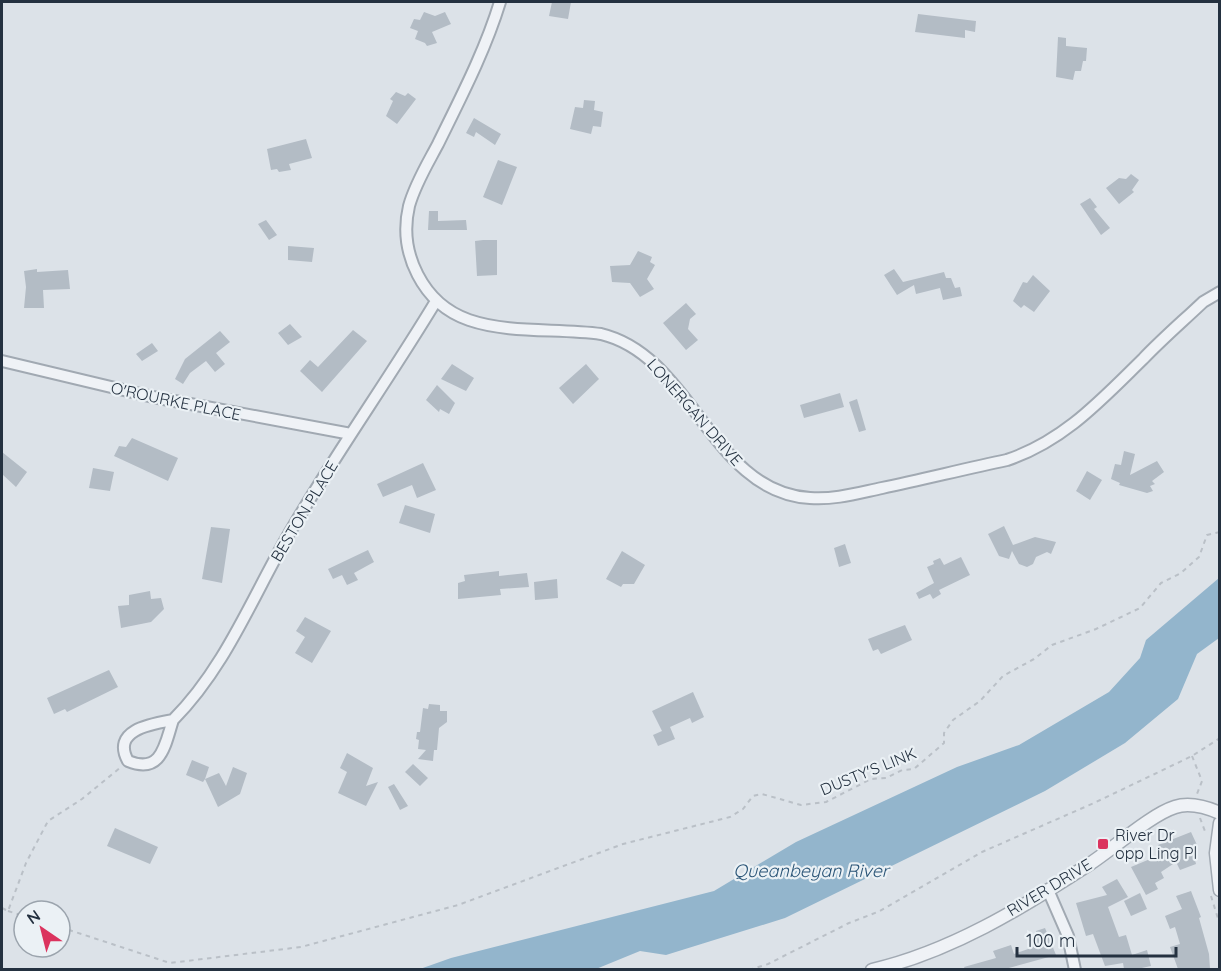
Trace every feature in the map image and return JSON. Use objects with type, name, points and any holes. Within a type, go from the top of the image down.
[{"type":"street","name":"LONERGAN DRIVE","points":[[500,2],[472,75],[410,206],[409,249],[414,270],[436,301],[452,312],[484,324],[578,330],[618,338],[651,360],[747,473],[774,490],[810,498],[856,493],[1007,460],[1045,446],[1076,424],[1203,302],[1220,292]]},
{"type":"street","name":"BESTON PLACE","points":[[128,761],[146,765],[156,761],[161,755],[173,720],[196,697],[218,664],[290,532],[436,301]]},
{"type":"street","name":"O'ROURKE PLACE","points":[[2,361],[163,399],[351,434]]},
{"type":"street","points":[[128,761],[123,747],[126,737],[134,730],[173,720]]},
{"type":"street","name":"RIVER DRIVE","points":[[872,969],[937,949],[1048,890],[1169,809],[1195,805],[1220,813]]},
{"type":"street","points":[[1215,890],[1220,823]]},
{"type":"street","points":[[1048,890],[1068,936],[1075,969]]},
{"type":"path","name":"DUSTY'S LINK","points":[[72,931],[170,963],[301,948],[458,905],[623,844],[730,817],[743,809],[753,796],[762,794],[792,803],[810,805],[837,798],[871,779],[886,778],[902,770],[914,769],[944,743],[944,733],[953,720],[980,701],[1003,676],[1034,659],[1052,645],[1140,608],[1161,583],[1181,573],[1199,557],[1207,536],[1220,532]]},
{"type":"path","points":[[749,969],[768,964],[849,923],[880,911],[982,852],[1192,756],[1220,738]]},
{"type":"path","points":[[1192,756],[1202,781],[1194,814],[1204,822],[1206,838]]},
{"type":"path","points":[[8,911],[26,863],[48,820],[82,799],[128,761]]},
{"type":"path","points":[[1215,890],[1220,925]]},
{"type":"path","points":[[2,908],[12,912]]},
{"type":"water","name":"Queanbeyan River","points":[[1219,578],[1219,638],[1197,654],[1178,699],[1125,743],[1045,791],[785,918],[666,955],[640,951],[596,969],[420,969],[451,958],[714,891],[796,842],[957,767],[1019,745],[1109,692],[1140,658],[1146,640]]},
{"type":"building","points":[[552,2],[571,2],[568,19],[549,16]]},
{"type":"building","points":[[424,12],[435,16],[445,12],[451,24],[432,32],[437,43],[427,46],[415,39],[418,31],[410,28],[414,19],[420,20]]},
{"type":"building","points":[[918,14],[976,21],[975,32],[965,30],[965,38],[915,32]]},
{"type":"building","points":[[1058,37],[1066,38],[1066,46],[1087,48],[1086,61],[1083,61],[1081,71],[1075,71],[1073,80],[1056,77]]},
{"type":"building","points":[[396,92],[405,96],[408,93],[416,99],[397,124],[386,116],[393,101],[390,99]]},
{"type":"building","points":[[584,100],[595,101],[594,110],[603,112],[601,127],[593,126],[591,134],[570,129],[575,107],[583,108]]},
{"type":"building","points":[[474,118],[501,134],[495,145],[476,132],[474,137],[466,133]]},
{"type":"building","points":[[306,139],[312,158],[289,164],[291,170],[279,172],[277,169],[271,170],[267,149]]},
{"type":"building","points":[[498,160],[517,167],[502,205],[483,197]]},
{"type":"building","points":[[1131,174],[1139,180],[1132,190],[1134,192],[1119,204],[1106,188],[1119,178],[1126,179]]},
{"type":"building","points":[[1090,198],[1097,207],[1094,209],[1110,228],[1101,235],[1080,204]]},
{"type":"building","points":[[429,211],[438,211],[438,221],[466,220],[467,230],[428,230]]},
{"type":"building","points":[[266,220],[277,235],[269,240],[258,224]]},
{"type":"building","points":[[497,240],[497,275],[477,276],[475,241]]},
{"type":"building","points":[[288,246],[314,248],[312,262],[288,260]]},
{"type":"building","points":[[638,251],[652,257],[650,262],[655,265],[647,279],[654,289],[640,297],[630,283],[612,282],[610,266],[630,265]]},
{"type":"building","points":[[37,269],[37,272],[68,270],[70,289],[43,290],[44,308],[24,308],[26,287],[24,271]]},
{"type":"building","points":[[894,269],[903,282],[944,272],[946,278],[951,278],[955,288],[960,287],[962,296],[943,300],[940,288],[916,294],[914,285],[897,295],[884,275]]},
{"type":"building","points":[[1033,275],[1050,291],[1034,312],[1024,305],[1021,308],[1013,301],[1023,282],[1027,283]]},
{"type":"building","points":[[686,303],[696,314],[690,319],[688,329],[698,340],[686,350],[663,323]]},
{"type":"building","points":[[290,324],[302,337],[288,345],[278,333]]},
{"type":"building","points":[[353,330],[367,341],[322,392],[300,371],[310,360],[318,367]]},
{"type":"building","points":[[220,331],[230,342],[216,353],[225,364],[215,372],[206,361],[190,373],[183,384],[175,379],[185,359]]},
{"type":"building","points":[[152,343],[158,351],[142,361],[136,354]]},
{"type":"building","points":[[452,364],[474,378],[466,391],[441,379]]},
{"type":"building","points":[[586,364],[599,379],[573,404],[559,388]]},
{"type":"building","points":[[437,385],[455,403],[449,414],[440,409],[439,412],[426,400]]},
{"type":"building","points":[[840,393],[844,407],[804,418],[800,405]]},
{"type":"building","points":[[857,399],[866,430],[859,432],[849,402]]},
{"type":"building","points":[[132,438],[178,458],[168,481],[114,456],[119,446],[126,447]]},
{"type":"building","points":[[1124,451],[1135,454],[1130,475],[1157,461],[1164,472],[1152,481],[1155,484],[1150,486],[1153,491],[1147,493],[1119,485],[1120,483],[1111,479],[1115,464],[1121,465]]},
{"type":"building","points":[[2,452],[27,472],[16,487],[2,474]]},
{"type":"building","points":[[423,463],[436,490],[417,498],[412,485],[383,497],[377,484]]},
{"type":"building","points":[[93,468],[114,472],[110,491],[89,488]]},
{"type":"building","points":[[1087,471],[1102,480],[1090,500],[1076,491]]},
{"type":"building","points":[[405,505],[435,514],[430,533],[399,523]]},
{"type":"building","points":[[1004,526],[1013,545],[1035,537],[1056,542],[1051,554],[1047,552],[1036,557],[1033,564],[1027,567],[1019,564],[1012,551],[1009,559],[999,556],[988,534]]},
{"type":"building","points":[[211,527],[230,529],[222,583],[202,579]]},
{"type":"building","points":[[845,544],[851,563],[839,567],[834,548]]},
{"type":"building","points":[[368,550],[374,562],[354,573],[358,580],[347,585],[342,575],[333,579],[328,569]]},
{"type":"building","points":[[622,551],[645,565],[634,584],[623,584],[621,587],[606,579]]},
{"type":"building","points":[[961,557],[970,575],[939,590],[941,594],[933,599],[930,594],[919,599],[916,593],[934,583],[927,567],[934,564],[933,561],[940,558],[944,565]]},
{"type":"building","points":[[499,571],[499,576],[527,573],[529,587],[500,589],[501,595],[458,599],[458,583],[465,581],[464,575]]},
{"type":"building","points":[[557,579],[558,598],[535,600],[534,582]]},
{"type":"building","points":[[150,591],[151,599],[161,598],[164,609],[151,622],[121,628],[118,606],[129,605],[129,595]]},
{"type":"building","points":[[305,617],[331,631],[312,663],[295,653],[305,637],[296,631]]},
{"type":"building","points":[[905,625],[912,640],[881,654],[878,649],[873,651],[868,639]]},
{"type":"building","points":[[109,670],[118,687],[67,712],[65,709],[54,714],[47,698]]},
{"type":"building","points":[[693,692],[704,717],[692,723],[690,718],[670,727],[675,739],[658,746],[653,735],[662,731],[652,711]]},
{"type":"building","points":[[429,704],[440,705],[440,711],[447,711],[447,722],[439,728],[437,750],[434,750],[433,761],[418,759],[426,750],[418,749],[419,740],[416,739],[417,732],[420,732],[423,708],[428,709]]},
{"type":"building","points":[[347,753],[373,768],[366,786],[378,782],[366,806],[338,793],[347,772],[340,768]]},
{"type":"building","points":[[192,760],[209,767],[203,782],[186,775]]},
{"type":"building","points":[[413,764],[428,778],[420,786],[405,772]]},
{"type":"building","points":[[233,767],[247,773],[240,794],[218,807],[205,779],[219,773],[226,786]]},
{"type":"building","points":[[394,784],[408,806],[400,810],[388,787]]},
{"type":"building","points":[[115,828],[158,847],[150,864],[107,846]]},
{"type":"building","points":[[1191,832],[1197,845],[1192,847],[1196,864],[1180,870],[1176,862],[1161,872],[1164,878],[1155,883],[1158,889],[1146,895],[1131,867],[1162,854],[1158,845]]},
{"type":"building","points":[[1117,879],[1128,897],[1108,907],[1119,937],[1126,935],[1132,955],[1147,950],[1151,966],[1124,969],[1123,963],[1105,966],[1093,934],[1086,936],[1076,903],[1107,895],[1102,887]]},
{"type":"building","points":[[1191,891],[1201,917],[1199,918],[1209,954],[1210,969],[1178,969],[1170,947],[1180,944],[1175,927],[1170,929],[1165,916],[1182,909],[1176,896]]},
{"type":"building","points":[[1140,893],[1147,909],[1131,916],[1124,901]]},
{"type":"building","points":[[1045,928],[1056,955],[1005,969],[965,969],[964,967],[996,958],[993,951],[1011,945],[1014,954],[1031,948],[1029,942],[1034,941],[1033,936],[1037,935],[1036,931]]},
{"type":"place","name":"River Dr opp Ling Pl","points":[[1103,844]]}]
